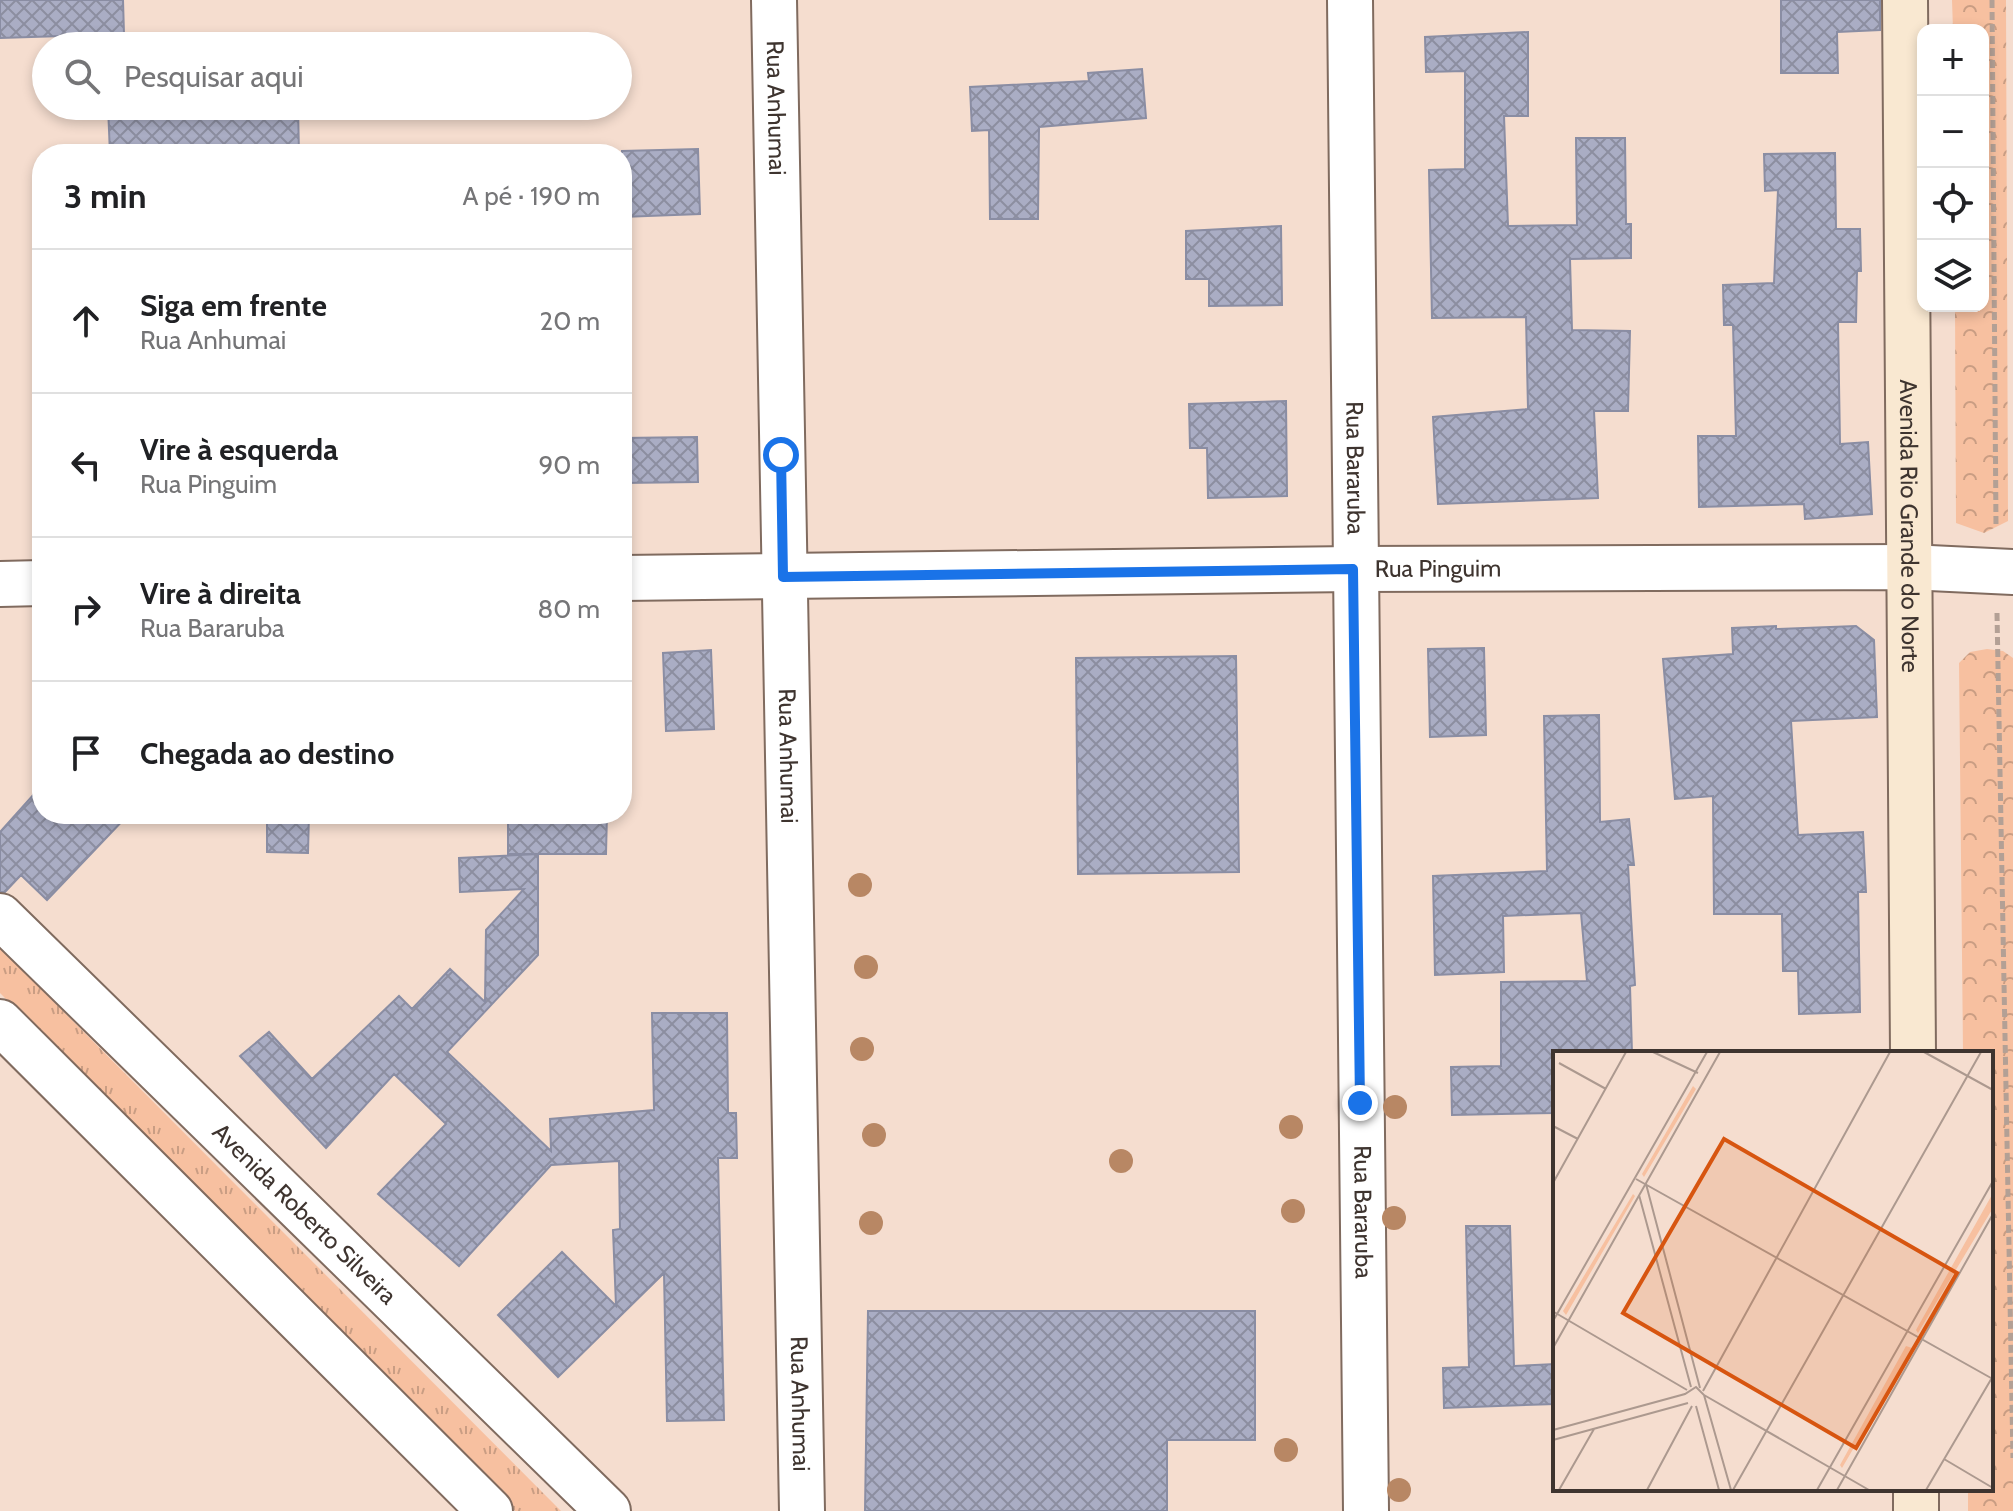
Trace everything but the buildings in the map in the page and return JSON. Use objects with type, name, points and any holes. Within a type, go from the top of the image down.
[{"type":"main road","name":"Avenida Rio Grande do Norte","points":[[1905,0],[1913,1051]]},
{"type":"street","name":"Rua Anhumai","points":[[774,0],[802,1511]]},
{"type":"street","name":"Rua Bararuba","points":[[1350,0],[1353,569],[1366,1511]]},
{"type":"street","name":"Rua Pinguim","points":[[632,578],[1353,569],[1909,567],[2005,572]]},
{"type":"street","points":[[0,584],[32,583]]},
{"type":"street","name":"Avenida Roberto Silveira","points":[[0,916],[608,1511]]},
{"type":"street","points":[[0,1022],[490,1511]]},
{"type":"path","points":[[1992,0],[2005,572],[2013,1458]]},
{"type":"green space","points":[[1952,0],[2006,0],[2008,521],[1984,533],[1956,523],[1955,312],[1989,312],[1989,24],[1953,24]]},
{"type":"green space","points":[[1987,649],[2003,651],[2013,658],[2013,1511],[1968,1511],[1968,1491],[1993,1491],[1993,1051],[1963,1051],[1959,663],[1970,652]]},
{"type":"green space","points":[[0,948],[561,1511],[515,1511],[0,993]]},
{"type":"route","points":[[781,455],[783,577],[1353,569],[1360,1103]]}]
